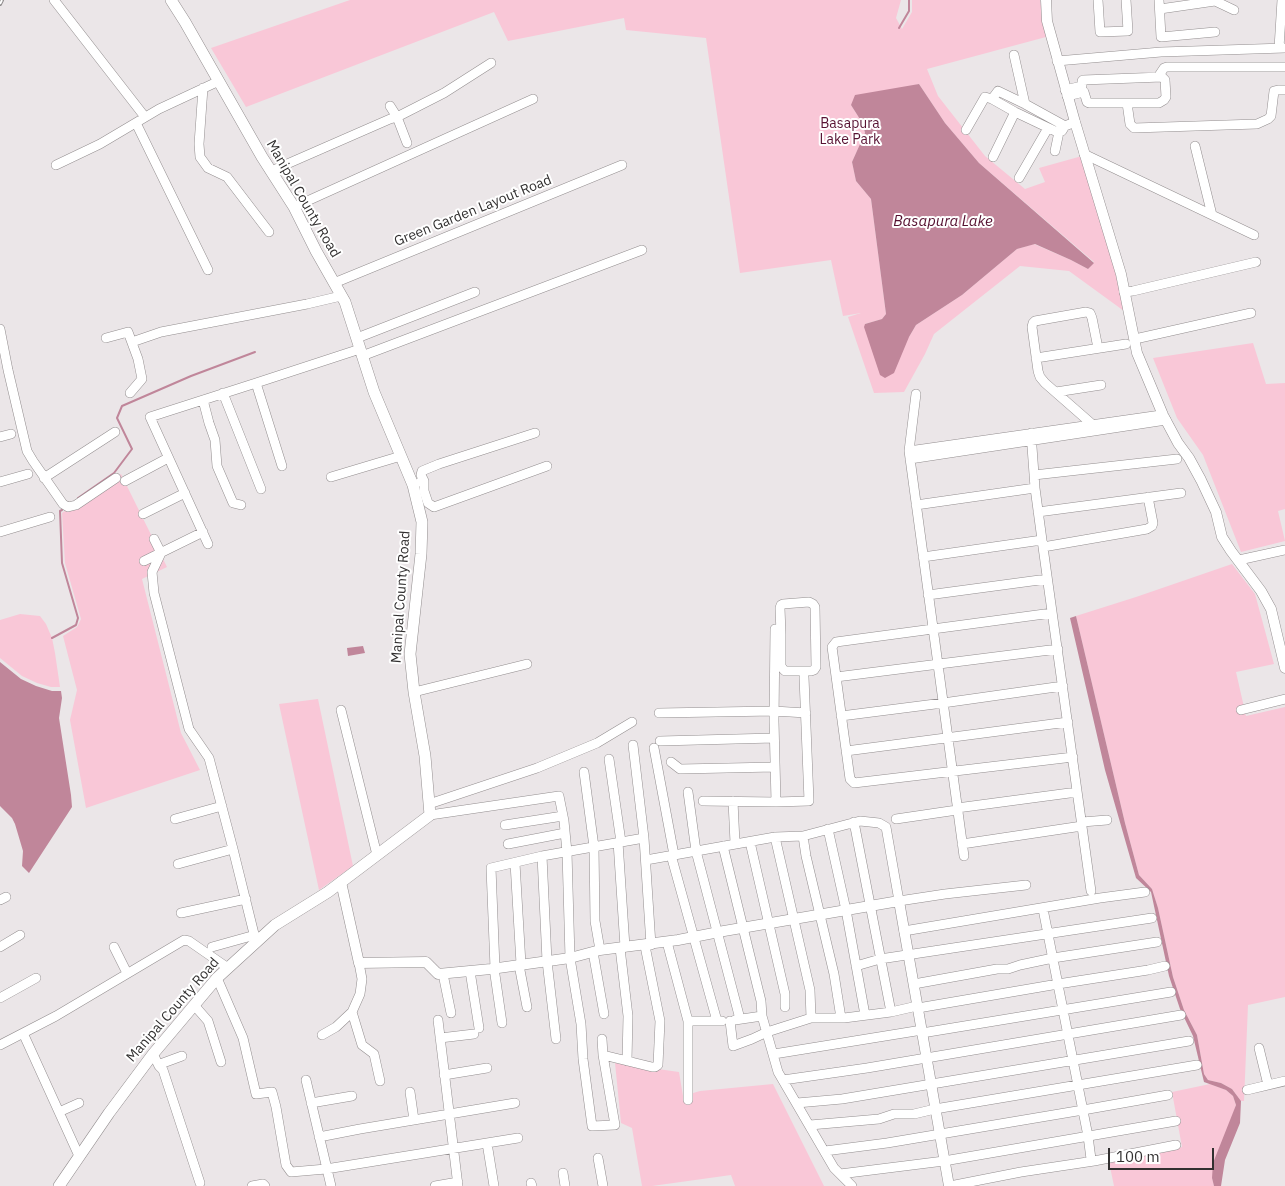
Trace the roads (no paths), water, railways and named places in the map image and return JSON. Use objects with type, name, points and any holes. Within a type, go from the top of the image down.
[{"type":"main road","name":"Manipal County Road","points":[[58,1186],[109,1112],[155,1052],[217,978],[255,939],[328,892],[377,855],[430,809],[425,756],[414,692],[410,654],[421,554],[422,522],[419,483],[401,456],[374,392],[345,302],[316,252],[294,207],[262,157],[171,0]]},
{"type":"street","points":[[54,0],[145,117]]},
{"type":"street","points":[[1046,0],[1047,21],[1066,93],[1066,126],[1055,150]]},
{"type":"street","points":[[1098,0],[1100,32],[1128,31],[1126,0]]},
{"type":"street","points":[[1057,62],[1161,52],[1282,48],[1282,0]]},
{"type":"street","points":[[1215,32],[1161,37],[1160,4],[1215,1],[1234,10]]},
{"type":"street","points":[[1014,55],[1026,104]]},
{"type":"street","points":[[271,171],[397,117],[444,93],[492,63]]},
{"type":"street","points":[[1158,77],[1164,68],[1167,67],[1285,68]]},
{"type":"street","points":[[1158,77],[1166,80],[1166,94],[1164,100],[1159,102],[1089,104],[1083,89],[1083,80],[1158,77]]},
{"type":"street","points":[[56,166],[100,144],[158,109],[219,81]]},
{"type":"street","points":[[203,88],[199,144],[200,157],[208,168],[227,177],[269,232]]},
{"type":"street","points":[[1066,93],[1083,89]]},
{"type":"street","points":[[1127,103],[1130,124],[1134,128],[1257,124],[1271,116],[1274,91],[1285,90]]},
{"type":"street","points":[[992,99],[998,91],[1066,126],[1084,154],[1110,235],[1120,274],[1130,342],[1137,353],[1178,443],[1202,480],[1216,512],[1222,537],[1261,591],[1271,609],[1285,668]]},
{"type":"street","points":[[966,130],[985,98],[992,99],[1055,131],[1066,126]]},
{"type":"street","points":[[294,207],[533,99]]},
{"type":"street","points":[[390,106],[397,117],[407,143]]},
{"type":"street","points":[[993,157],[1015,112]]},
{"type":"street","points":[[136,123],[208,270]]},
{"type":"street","points":[[1019,178],[1048,128]]},
{"type":"street","points":[[1195,146],[1212,215]]},
{"type":"street","points":[[1084,154],[1254,235]]},
{"type":"street","name":"Green Garden Layout Road","points":[[334,283],[622,165]]},
{"type":"street","points":[[208,544],[150,417],[360,348],[642,250]]},
{"type":"street","points":[[1124,292],[1256,262]]},
{"type":"street","points":[[360,348],[475,292]]},
{"type":"street","points":[[132,342],[161,332],[341,296]]},
{"type":"street","points":[[1094,425],[1040,377],[1036,358],[1033,323],[1036,320],[1086,312],[1090,313],[1098,348]]},
{"type":"street","points":[[1036,358],[1130,342],[1252,313]]},
{"type":"street","points":[[0,329],[4,371],[27,451],[63,504],[68,507],[76,505],[116,478]]},
{"type":"street","points":[[106,338],[128,332],[138,359],[142,379],[130,393]]},
{"type":"street","points":[[256,383],[282,466]]},
{"type":"street","points":[[1056,392],[1101,385]]},
{"type":"street","points":[[223,393],[261,489]]},
{"type":"street","points":[[916,394],[909,455],[964,856]]},
{"type":"street","points":[[203,400],[215,440],[217,466],[233,503],[241,505]]},
{"type":"street","points":[[1032,437],[1094,425],[1165,417]]},
{"type":"street","points":[[909,455],[1165,417]]},
{"type":"street","points":[[44,478],[115,432]]},
{"type":"street","points":[[535,433],[422,471],[419,483],[424,490],[428,503],[434,507],[547,466]]},
{"type":"street","points":[[0,437],[11,434]]},
{"type":"street","points":[[1032,437],[1035,488],[1042,543],[1091,891]]},
{"type":"street","points":[[331,477],[401,456]]},
{"type":"street","points":[[125,481],[168,458]]},
{"type":"street","points":[[1034,475],[1177,459]]},
{"type":"street","points":[[0,482],[28,474]]},
{"type":"street","points":[[916,505],[1035,488]]},
{"type":"street","points":[[143,514],[185,493]]},
{"type":"street","points":[[1038,512],[1182,493]]},
{"type":"street","points":[[923,557],[1147,529],[1153,523],[1148,497]]},
{"type":"street","points":[[0,532],[50,517]]},
{"type":"street","points":[[144,561],[203,532]]},
{"type":"street","points":[[154,539],[161,553]]},
{"type":"street","points":[[1239,560],[1285,550]]},
{"type":"street","points":[[161,553],[152,572],[154,593],[188,729],[209,758],[255,939],[212,947]]},
{"type":"street","points":[[928,595],[1047,579]]},
{"type":"street","points":[[776,802],[774,711],[780,608],[783,604],[809,602],[813,604],[815,607],[816,667],[814,670],[785,671],[781,666],[778,651]]},
{"type":"street","points":[[1052,614],[836,642],[832,647],[850,779],[854,783],[1073,757]]},
{"type":"street","points":[[775,615],[778,634]]},
{"type":"street","points":[[836,677],[1058,649]]},
{"type":"street","points":[[414,692],[527,664]]},
{"type":"street","points":[[703,801],[810,801],[804,677]]},
{"type":"street","points":[[841,716],[1063,686]]},
{"type":"street","points":[[1241,710],[1285,699]]},
{"type":"street","points":[[341,710],[377,855]]},
{"type":"street","points":[[659,713],[774,711],[806,713]]},
{"type":"street","points":[[430,809],[597,743],[632,722]]},
{"type":"street","points":[[846,751],[1068,722]]},
{"type":"street","points":[[717,1021],[672,855],[657,744],[774,738]]},
{"type":"street","points":[[603,1055],[652,1068],[658,1065],[660,1021],[648,945],[646,860],[633,746]]},
{"type":"street","points":[[609,758],[619,842],[628,1016],[627,1061]]},
{"type":"street","points":[[671,762],[680,769],[775,767]]},
{"type":"street","points":[[584,772],[594,847],[596,951],[604,1014]]},
{"type":"street","points":[[688,792],[696,851],[740,1019]]},
{"type":"street","points":[[896,819],[1078,792]]},
{"type":"street","points":[[430,809],[559,796],[567,852],[570,958],[581,1024],[583,1059],[592,1126],[615,1125],[602,1039]]},
{"type":"street","points":[[733,801],[735,844]]},
{"type":"street","points":[[175,819],[222,806]]},
{"type":"street","points":[[504,826],[563,816]]},
{"type":"street","points":[[962,844],[1107,820]]},
{"type":"street","points":[[646,860],[775,837],[803,836],[860,821],[879,823],[886,827],[949,1186],[1176,1145]]},
{"type":"street","points":[[854,822],[891,1012]]},
{"type":"street","points":[[828,829],[846,910],[865,1015]]},
{"type":"street","points":[[508,844],[565,833]]},
{"type":"street","points":[[803,836],[819,915],[834,974],[841,1018]]},
{"type":"street","points":[[775,837],[810,990],[811,1018]]},
{"type":"street","points":[[502,1023],[494,968],[491,868],[542,856],[644,838]]},
{"type":"street","points":[[750,842],[785,994],[785,1007]]},
{"type":"street","points":[[724,846],[761,1001],[762,1016],[778,1072],[834,1168],[852,1186]]},
{"type":"street","points":[[178,864],[233,849]]},
{"type":"street","points":[[542,856],[547,961],[556,1039]]},
{"type":"street","points":[[515,863],[520,964],[527,1006]]},
{"type":"street","points":[[322,1036],[336,1027],[352,1012],[360,994],[362,979],[341,882]]},
{"type":"street","points":[[359,963],[426,962],[438,974],[470,971],[570,958],[596,951],[667,942],[899,901],[1026,885]]},
{"type":"street","points":[[904,931],[1145,892]]},
{"type":"street","points":[[180,913],[246,899]]},
{"type":"street","points":[[1043,909],[1091,1159],[1093,1161]]},
{"type":"street","points":[[856,966],[909,955],[1152,918]]},
{"type":"street","points":[[0,947],[20,935]]},
{"type":"street","points":[[0,1045],[56,1016],[184,940],[189,940],[228,968]]},
{"type":"street","points":[[667,942],[688,1021],[688,1100]]},
{"type":"street","points":[[914,984],[1008,968],[1053,958],[1157,942]]},
{"type":"street","points":[[114,947],[128,973]]},
{"type":"street","points":[[730,1021],[733,1046],[767,1032],[811,1018],[841,1018],[891,1012],[1165,966]]},
{"type":"street","points":[[440,1038],[476,1031],[470,971]]},
{"type":"street","points":[[443,974],[451,1013]]},
{"type":"street","points":[[0,998],[36,978]]},
{"type":"street","points":[[217,978],[243,1038],[256,1094],[272,1092],[286,1165],[291,1172],[326,1169],[518,1138]]},
{"type":"street","points":[[774,1054],[1171,992]]},
{"type":"street","points":[[194,1005],[208,1021],[220,1062]]},
{"type":"street","points":[[352,1012],[362,1045],[374,1054],[380,1081]]},
{"type":"street","points":[[783,1080],[1068,1035],[1181,1015]]},
{"type":"street","points":[[688,1021],[730,1021],[762,1016]]},
{"type":"street","points":[[435,1186],[458,1184],[438,1020]]},
{"type":"street","points":[[23,1033],[79,1156]]},
{"type":"street","points":[[797,1103],[842,1099],[1189,1040]]},
{"type":"street","points":[[1259,1048],[1268,1085]]},
{"type":"street","points":[[155,1052],[159,1066],[163,1067],[200,1183]]},
{"type":"street","points":[[163,1067],[182,1056]]},
{"type":"street","points":[[810,1125],[879,1119],[894,1114],[914,1114],[1197,1065]]},
{"type":"street","points":[[444,1075],[487,1068]]},
{"type":"street","points":[[306,1080],[331,1186]]},
{"type":"street","points":[[1247,1090],[1285,1081]]},
{"type":"street","points":[[410,1092],[414,1120]]},
{"type":"street","points":[[825,1151],[887,1143],[1168,1094]]},
{"type":"street","points":[[311,1103],[352,1096]]},
{"type":"street","points":[[59,1112],[79,1103]]},
{"type":"street","points":[[319,1137],[515,1104]]},
{"type":"street","points":[[840,1174],[944,1160],[1176,1121]]},
{"type":"street","points":[[487,1143],[494,1186]]},
{"type":"street","points":[[598,1158],[603,1186]]},
{"type":"street","points":[[563,1173],[566,1186]]},
{"type":"street","points":[[252,1186],[263,1184],[265,1186]]},
{"type":"water","name":"Basapura Lake","points":[[919,84],[945,123],[979,163],[1094,263],[1088,269],[1035,244],[1017,249],[962,295],[916,325],[894,373],[885,378],[880,375],[864,327],[865,324],[882,319],[886,314],[871,199],[856,181],[852,162],[865,133],[863,124],[851,105],[855,95]]},
{"type":"water","points":[[1076,616],[1139,875],[1152,889],[1173,977],[1184,1010],[1197,1035],[1204,1074],[1208,1080],[1221,1083],[1232,1089],[1241,1101],[1240,1123],[1225,1160],[1221,1186],[1214,1186],[1212,1178],[1213,1163],[1236,1105],[1233,1096],[1226,1090],[1204,1082],[1193,1036],[1180,1009],[1169,976],[1151,892],[1136,878],[1105,770],[1070,618]]},
{"type":"water","points":[[363,646],[365,653],[348,656],[347,648]]},
{"type":"water","points":[[0,662],[21,679],[52,691],[61,691],[62,698],[59,718],[72,807],[29,873],[22,866],[23,851],[15,824],[12,818],[0,806]]},
{"type":"waterway","points":[[899,28],[909,11],[909,0]]},
{"type":"waterway","points":[[78,498],[114,473],[132,449],[117,418],[122,406],[191,376],[255,352]]},
{"type":"waterway","points":[[52,638],[76,625],[78,618],[62,563],[60,511],[62,510]]},
{"type":"railway","points":[[0,4],[2,0]]},
{"type":"park label","name":"Basapura Lake Park","points":[[850,132]]}]
